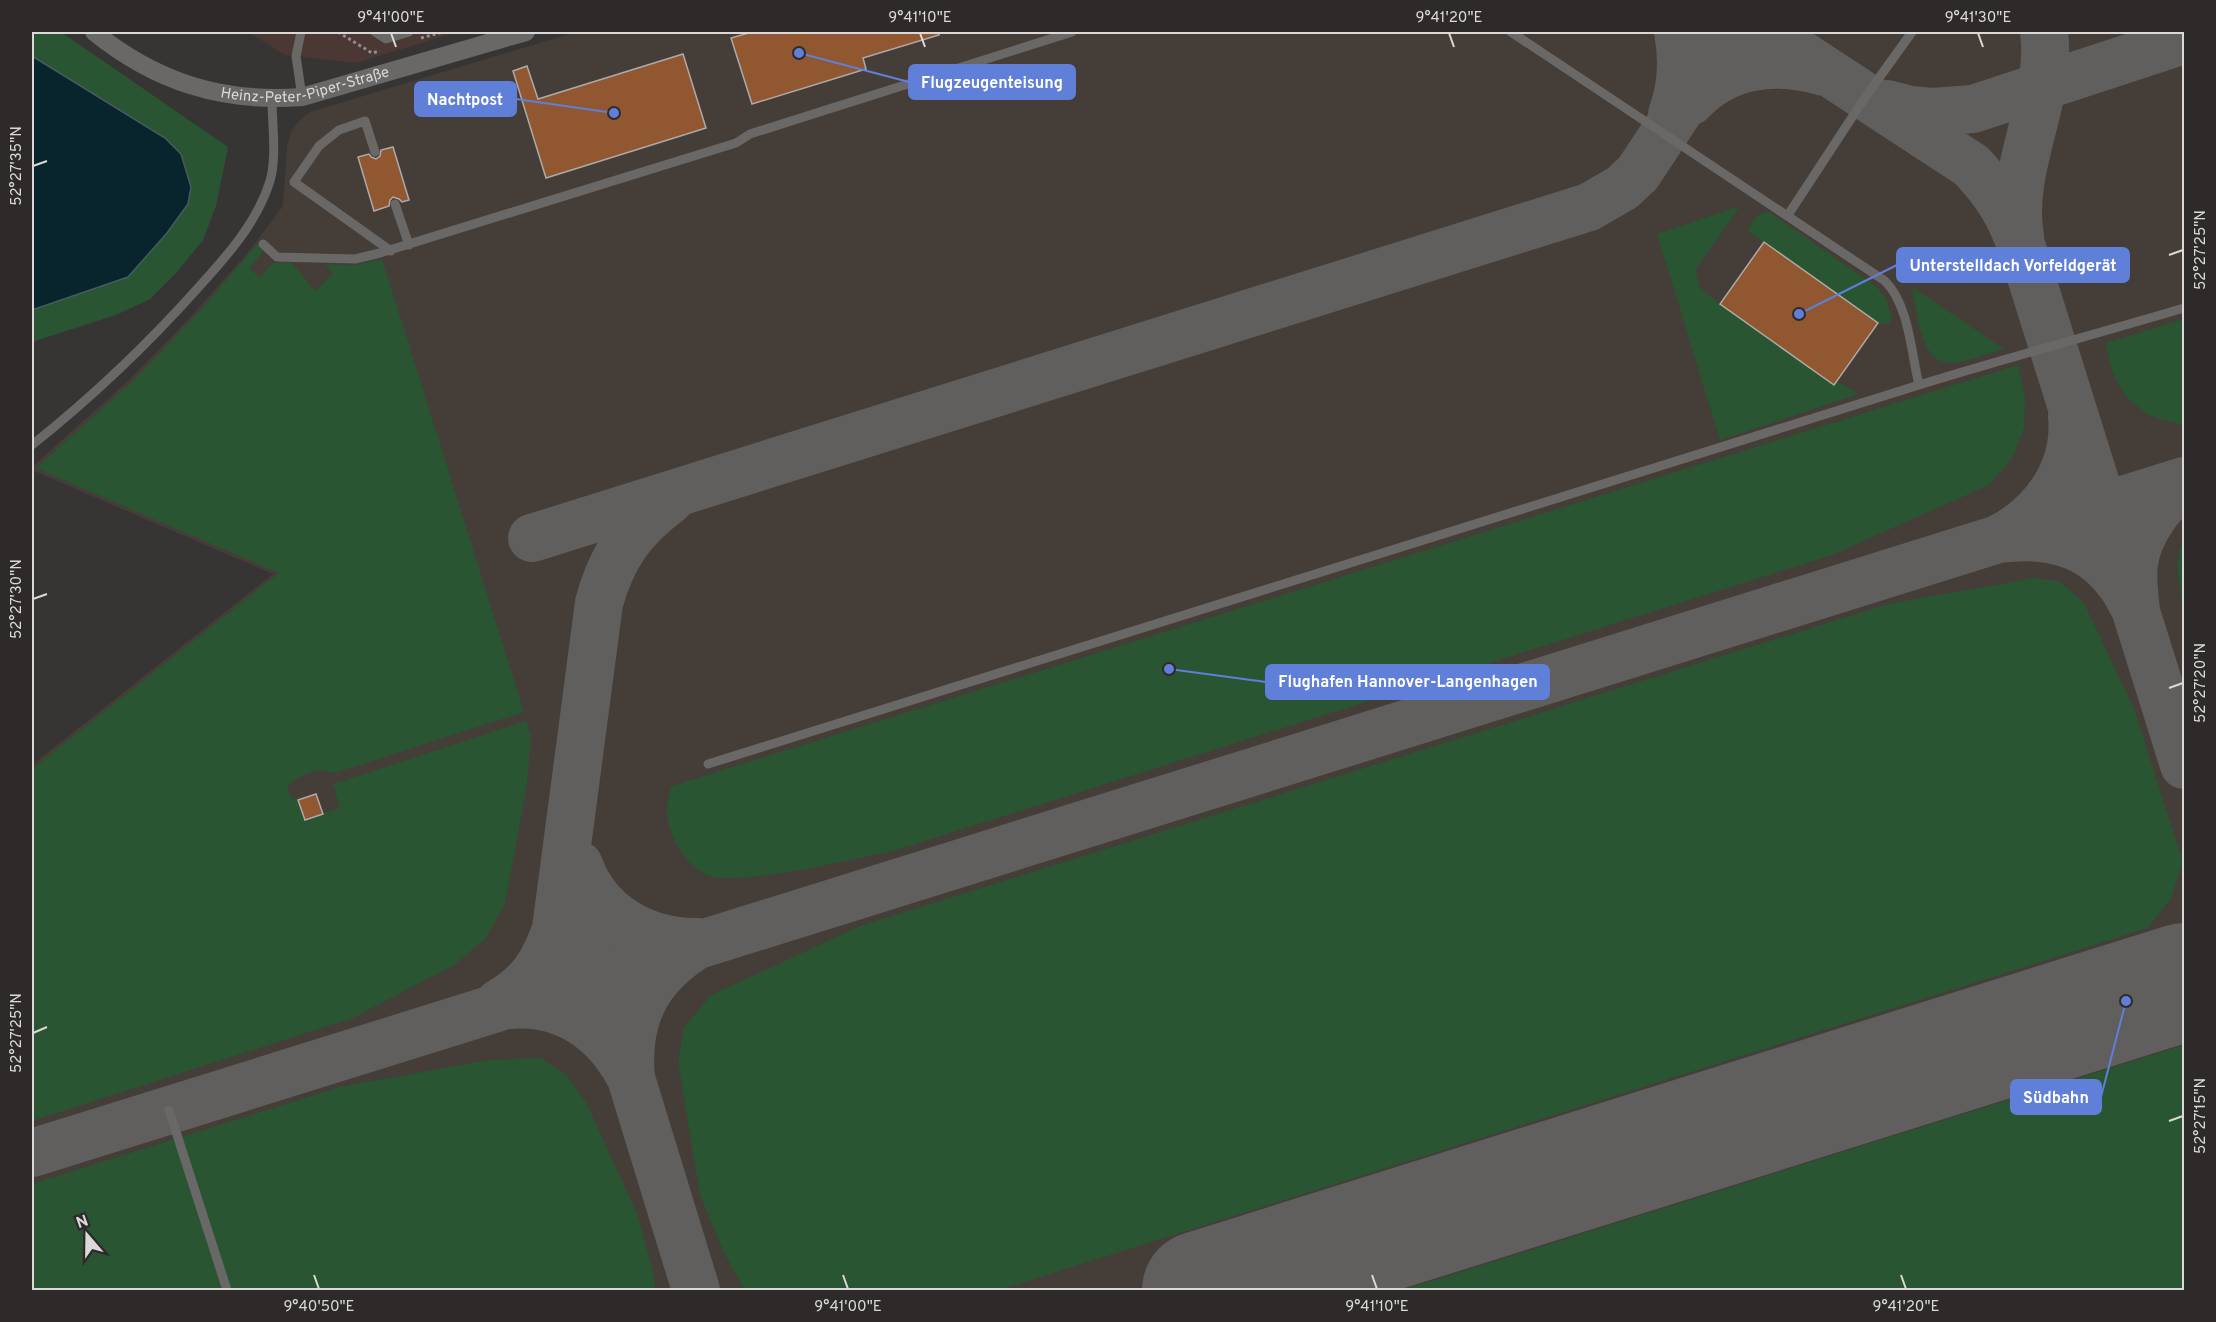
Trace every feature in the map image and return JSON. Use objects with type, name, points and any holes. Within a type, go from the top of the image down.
[{"type":"street","name":"Heinz-Peter-Piper-Straße","points":[[94,32],[120,53],[165,77],[207,91],[272,99],[302,96],[526,32]]},
{"type":"lane","points":[[301,32],[296,56],[302,96]]},
{"type":"lane","points":[[375,32],[386,39],[409,32]]},
{"type":"lane","points":[[263,244],[277,257],[355,259],[391,250],[736,143],[750,134],[1072,32]]},
{"type":"lane","points":[[1511,32],[1885,280],[1893,288],[1902,310],[1919,385]]},
{"type":"lane","points":[[1788,215],[1866,96],[1912,32]]},
{"type":"lane","points":[[32,445],[117,372],[174,315],[233,249],[256,212],[270,180],[273,147],[272,99]]},
{"type":"lane","points":[[375,152],[365,121],[339,130],[319,146],[294,182],[391,250]]},
{"type":"lane","points":[[395,204],[409,245]]},
{"type":"lane","points":[[708,764],[1919,385],[2052,344],[2184,308]]},
{"type":"lane","points":[[169,1110],[227,1290]]},
{"type":"shaded area","points":[[248,32],[458,32],[356,63],[285,55]]},
{"type":"shaded area","points":[[576,32],[2184,32],[2184,1290],[32,1290],[32,765],[273,574],[32,470],[32,467],[129,380],[183,325],[246,255],[283,206],[287,146],[291,132],[298,122],[310,112]]},
{"type":"green space","points":[[32,32],[61,32],[228,147],[216,206],[203,240],[177,272],[150,299],[116,315],[32,342]]},
{"type":"green space","points":[[1740,206],[1696,269],[1699,287],[1834,385],[1837,381],[1859,394],[1720,440],[1657,234]]},
{"type":"green space","points":[[1769,212],[1877,287],[1886,299],[1892,319],[1888,324],[1878,323],[1748,231],[1756,218]]},
{"type":"green space","points":[[257,244],[264,250],[249,269],[260,277],[273,263],[291,262],[315,291],[333,274],[325,264],[356,265],[382,259],[524,712],[335,773],[315,771],[298,778],[287,786],[291,798],[298,800],[305,820],[340,808],[333,784],[526,721],[531,736],[527,784],[505,904],[485,939],[454,965],[353,1018],[32,1121],[32,769],[279,573],[36,468],[133,381],[201,310]]},
{"type":"green space","points":[[1912,287],[2004,349],[1958,362],[1944,362],[1936,358],[1929,351],[1920,330]]},
{"type":"green space","points":[[2184,319],[2184,424],[2180,424],[2152,416],[2130,400],[2114,375],[2106,343]]},
{"type":"green space","points":[[2018,365],[2025,397],[2024,428],[2013,457],[1989,485],[1832,555],[893,851],[768,875],[721,878],[707,875],[687,860],[671,832],[667,813],[672,786]]},
{"type":"green space","points":[[2184,542],[2184,617],[2178,557]]},
{"type":"green space","points":[[2034,578],[2059,581],[2084,603],[2134,709],[2183,862],[2171,898],[2148,928],[999,1290],[745,1290],[725,1255],[700,1195],[678,1062],[684,1027],[711,995],[860,926],[1888,604]]},
{"type":"green space","points":[[2184,1045],[2184,1290],[1403,1290]]},
{"type":"green space","points":[[540,1058],[566,1074],[586,1102],[638,1216],[654,1276],[655,1290],[32,1290],[32,1184],[340,1087],[488,1060]]},
{"type":"water","points":[[32,56],[165,138],[181,154],[191,187],[188,204],[167,233],[128,277],[32,310]]},
{"type":"building","points":[[752,32],[939,32],[939,35],[863,58],[866,69],[752,104],[731,38]]},
{"type":"building","points":[[683,54],[706,128],[546,178],[513,71],[527,66],[538,99]]},
{"type":"building","points":[[393,147],[409,200],[402,202],[393,197],[389,206],[374,211],[358,157],[369,154],[376,159],[380,156],[381,150]]},
{"type":"building","points":[[1764,242],[1878,323],[1834,385],[1720,304]]},
{"type":"building","points":[[316,794],[323,814],[305,820],[298,800]]},
{"type":"taxiway","points":[[1672,114],[1681,73],[1678,32]]},
{"type":"taxiway","points":[[532,538],[1589,207],[1622,188],[1638,173],[1731,32]]},
{"type":"taxiway","points":[[1767,32],[1972,166],[1996,195],[2007,214],[2022,248],[2184,765]]},
{"type":"taxiway","points":[[2020,236],[2018,211],[2020,185],[2042,83],[2045,58],[2044,32]]},
{"type":"taxiway","points":[[1887,104],[1910,110],[1932,112],[1973,109],[2184,40]]},
{"type":"taxiway","points":[[1691,101],[1720,78],[1753,67],[1788,65],[1824,72]]},
{"type":"taxiway","points":[[2072,416],[2069,455],[2054,489],[2030,518],[1998,539],[2033,537],[2065,543],[2080,549],[2107,568],[2121,585],[2136,610],[2133,569],[2140,541],[2159,509],[2184,486]]},
{"type":"taxiway","points":[[32,1153],[2184,481]]},
{"type":"taxiway","points":[[499,1003],[520,988],[535,972],[547,953],[556,929],[599,603],[604,586],[617,557],[634,533],[670,500]]},
{"type":"taxiway","points":[[579,865],[598,899],[626,923],[660,938],[698,942]]},
{"type":"taxiway","points":[[569,876],[696,1290]]},
{"type":"taxiway","points":[[510,1005],[549,1008],[582,1022],[610,1046],[631,1078],[632,1039],[641,1004],[661,975],[674,961],[691,949]]},
{"type":"taxiway","points":[[2126,1001],[2157,985],[2184,963]]},
{"type":"runway","points":[[1201,1290],[2184,982]]},
{"type":"place","name":"Flugzeugenteisung","points":[[799,53]]},
{"type":"place","name":"Nachtpost","points":[[614,113]]},
{"type":"place","name":"Unterstelldach Vorfeldgerät","points":[[1799,314]]},
{"type":"place","name":"Flughafen Hannover-Langenhagen","points":[[1169,669]]},
{"type":"place","name":"Südbahn","points":[[2126,1001]]}]
